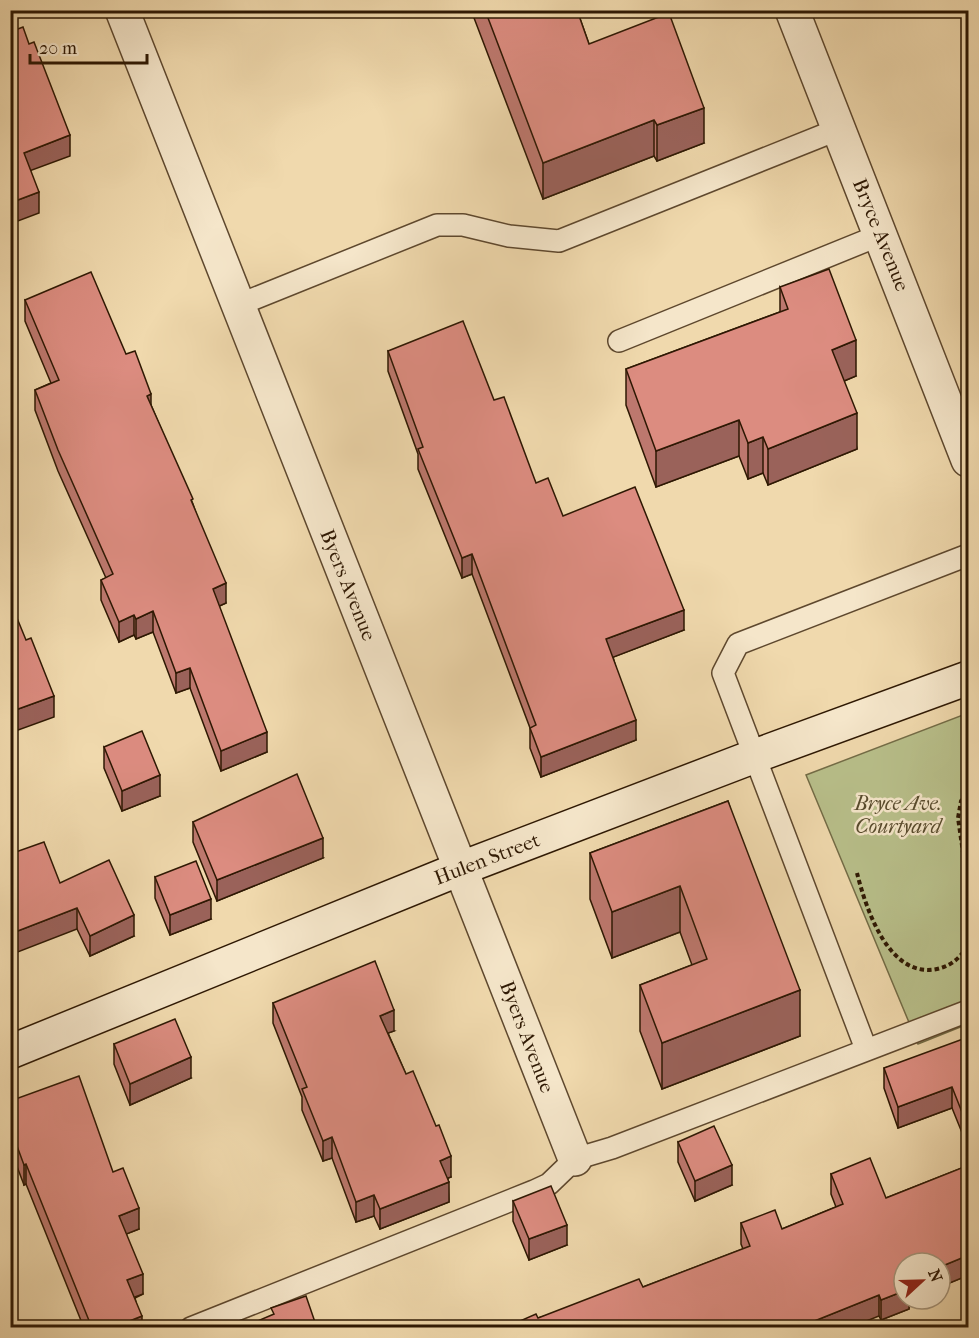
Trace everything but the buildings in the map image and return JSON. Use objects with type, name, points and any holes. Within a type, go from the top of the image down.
[{"type":"street","name":"Byers Avenue","points":[[122,10],[236,306],[462,868],[574,1159]]},
{"type":"street","name":"Bryce Avenue","points":[[792,10],[969,460]]},
{"type":"street","name":"Hulen Street","points":[[10,1052],[462,868],[755,756],[969,678]]},
{"type":"lane","points":[[236,306],[437,225],[463,225],[508,236],[559,241],[839,129]]},
{"type":"lane","points":[[619,341],[880,235]]},
{"type":"lane","points":[[866,1049],[723,673],[738,644],[969,555]]},
{"type":"lane","points":[[191,1328],[534,1191],[549,1184],[574,1159],[612,1148],[969,1011]]},
{"type":"path","points":[[969,794],[961,801],[958,818],[969,887]]},
{"type":"path","points":[[857,873],[869,911],[879,932],[905,965],[920,971],[939,969],[952,964],[964,953],[969,944]]},
{"type":"green space","name":"Bryce Ave. Courtyard","points":[[968,713],[968,1024],[918,1044],[806,775]]}]
